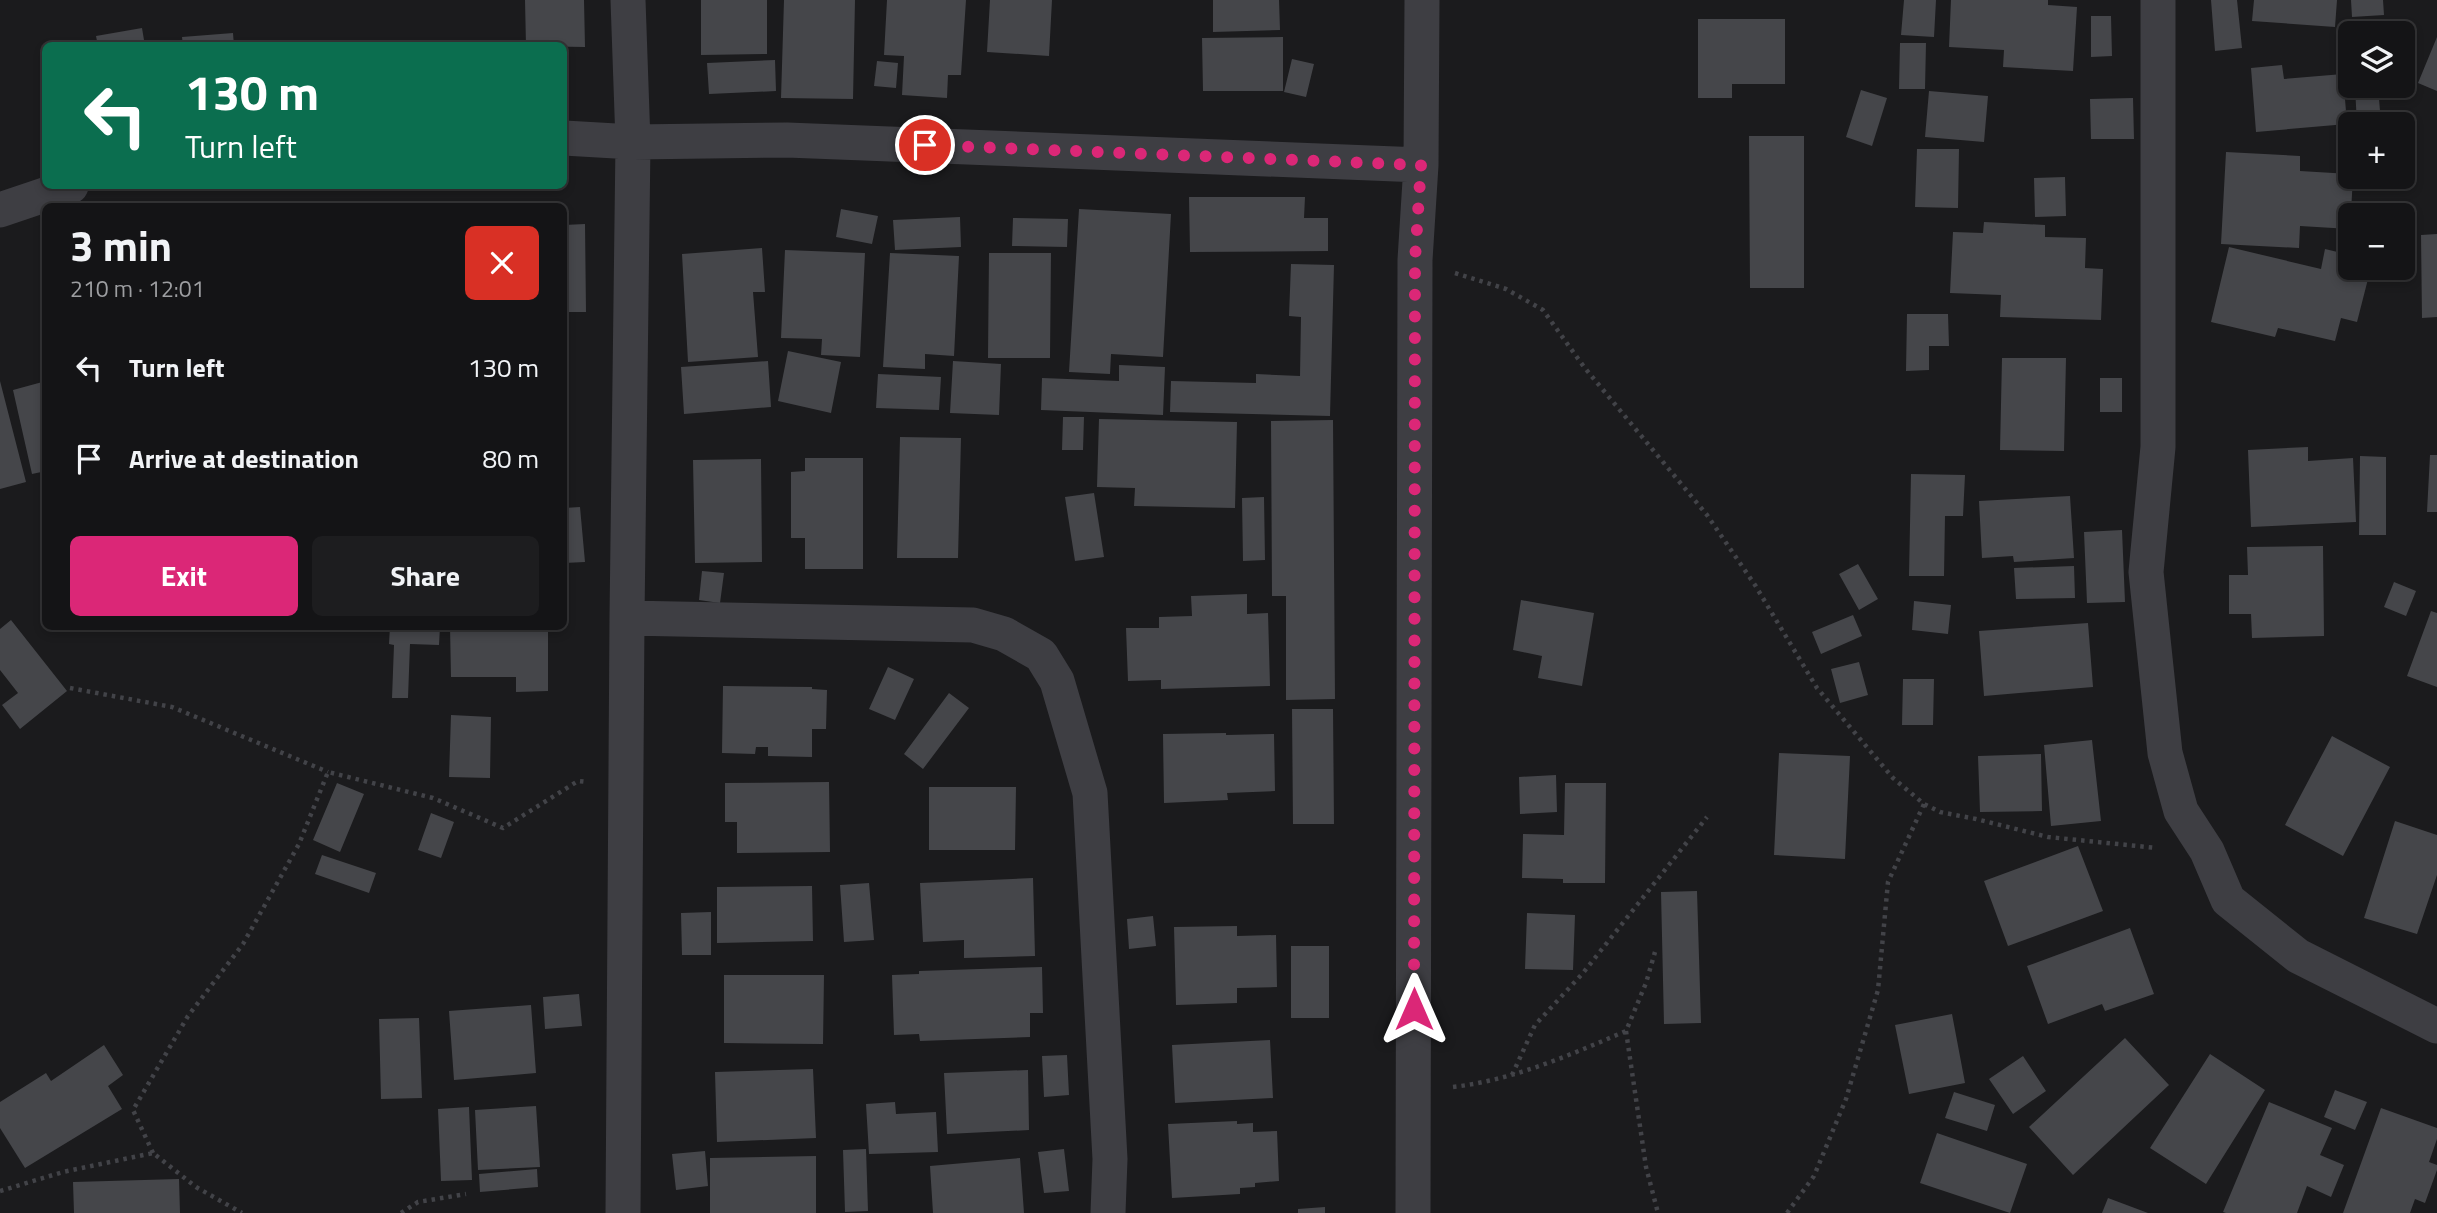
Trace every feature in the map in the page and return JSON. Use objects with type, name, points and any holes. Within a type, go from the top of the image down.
[{"type":"street","points":[[623,1213],[627,618],[634,142],[628,0]]},
{"type":"street","points":[[1413,1213],[1415,260],[1421,165],[1422,0]]},
{"type":"street","points":[[2158,0],[2158,447],[2146,572],[2165,753],[2181,811],[2207,851],[2228,900],[2298,956],[2437,1026]]},
{"type":"street","points":[[567,138],[634,142],[787,140],[1421,165]]},
{"type":"street","points":[[0,210],[62,189]]},
{"type":"street","points":[[627,618],[973,625],[1004,634],[1041,655],[1057,681],[1090,793],[1110,1159],[1108,1213]]},
{"type":"path","points":[[1415,260],[1506,289],[1543,310],[1584,367],[1707,515],[1755,585],[1816,688],[1893,778],[1924,804],[1940,812],[2048,837],[2207,851]]},
{"type":"path","points":[[70,688],[172,706],[328,772],[433,798],[503,828],[578,781],[626,785]]},
{"type":"path","points":[[242,1213],[195,1187],[153,1153],[133,1110],[188,1016],[243,944],[299,844],[328,772]]},
{"type":"path","points":[[1787,1213],[1814,1176],[1846,1099],[1878,990],[1888,882],[1924,804]]},
{"type":"path","points":[[1512,1074],[1535,1025],[1583,972],[1707,817]]},
{"type":"path","points":[[1655,952],[1646,983],[1626,1031],[1646,1167],[1658,1213]]},
{"type":"path","points":[[1413,1092],[1484,1084],[1562,1058],[1626,1031]]},
{"type":"path","points":[[0,1191],[63,1172],[153,1153]]},
{"type":"path","points":[[401,1213],[418,1202],[466,1194]]},
{"type":"building","points":[[525,0],[584,0],[585,47],[567,47],[567,42],[526,42]]},
{"type":"building","points":[[701,0],[767,0],[767,54],[701,55]]},
{"type":"building","points":[[784,0],[855,0],[853,99],[781,98]]},
{"type":"building","points":[[887,0],[966,0],[961,75],[948,75],[947,98],[902,95],[904,56],[884,55]]},
{"type":"building","points":[[990,0],[1052,0],[1049,56],[987,52]]},
{"type":"building","points":[[1213,0],[1279,0],[1280,30],[1213,32]]},
{"type":"building","points":[[1904,0],[1936,0],[1934,37],[1901,35]]},
{"type":"building","points":[[1951,0],[2048,0],[2048,5],[2077,7],[2073,71],[2003,67],[2004,50],[1949,47]]},
{"type":"building","points":[[2211,0],[2237,0],[2242,48],[2215,51]]},
{"type":"building","points":[[2254,0],[2337,0],[2335,27],[2252,21]]},
{"type":"building","points":[[2351,0],[2383,0],[2384,15],[2352,17]]},
{"type":"building","points":[[2091,16],[2111,16],[2112,56],[2091,57]]},
{"type":"building","points":[[1698,19],[1785,19],[1785,84],[1732,84],[1732,98],[1698,98]]},
{"type":"building","points":[[142,28],[144,42],[97,42],[96,36]]},
{"type":"building","points":[[233,33],[234,42],[183,42],[182,37]]},
{"type":"building","points":[[1283,37],[1283,91],[1203,91],[1202,38]]},
{"type":"building","points":[[2437,37],[2437,91],[2418,83]]},
{"type":"building","points":[[1900,43],[1926,43],[1925,89],[1899,89]]},
{"type":"building","points":[[1292,59],[1314,64],[1306,97],[1284,92]]},
{"type":"building","points":[[775,60],[776,91],[709,94],[707,63]]},
{"type":"building","points":[[877,61],[898,63],[896,88],[874,86]]},
{"type":"building","points":[[2282,65],[2284,79],[2338,74],[2338,98],[2345,98],[2346,112],[2338,112],[2338,125],[2256,132],[2251,68]]},
{"type":"building","points":[[1861,90],[1887,98],[1872,146],[1846,137]]},
{"type":"building","points":[[1929,91],[1988,96],[1984,142],[1925,137]]},
{"type":"building","points":[[2133,98],[2134,139],[2091,139],[2090,99]]},
{"type":"building","points":[[2356,98],[2379,98],[2380,112],[2356,112]]},
{"type":"building","points":[[1749,136],[1804,136],[1804,288],[1750,288]]},
{"type":"building","points":[[1917,149],[1959,149],[1958,208],[1915,207]]},
{"type":"building","points":[[2226,152],[2300,156],[2300,171],[2338,173],[2338,189],[2352,189],[2352,203],[2338,203],[2338,228],[2300,226],[2299,248],[2221,244]]},
{"type":"building","points":[[2065,177],[2066,216],[2035,217],[2034,178]]},
{"type":"building","points":[[1189,197],[1305,197],[1304,218],[1328,218],[1328,251],[1190,252]]},
{"type":"building","points":[[841,209],[878,216],[872,244],[836,237]]},
{"type":"building","points":[[1079,209],[1171,214],[1163,357],[1111,354],[1110,374],[1069,372]]},
{"type":"building","points":[[960,217],[961,247],[895,250],[893,220]]},
{"type":"building","points":[[1013,218],[1068,219],[1067,247],[1012,246]]},
{"type":"building","points":[[1984,222],[2045,225],[2045,237],[2086,238],[2085,268],[2103,269],[2101,320],[2000,317],[2001,295],[1950,293],[1953,232],[1983,233]]},
{"type":"building","points":[[585,224],[586,312],[567,312],[567,225]]},
{"type":"building","points":[[2437,234],[2437,317],[2422,318],[2421,235]]},
{"type":"building","points":[[2229,247],[2321,269],[2325,249],[2338,252],[2338,280],[2368,280],[2357,322],[2341,318],[2335,341],[2278,328],[2275,337],[2211,322]]},
{"type":"building","points":[[762,248],[765,292],[753,292],[758,357],[688,362],[682,254]]},
{"type":"building","points":[[785,250],[865,253],[860,357],[821,355],[822,339],[781,338]]},
{"type":"building","points":[[890,253],[959,256],[954,356],[925,354],[925,369],[883,367]]},
{"type":"building","points":[[989,253],[1051,253],[1050,358],[988,358]]},
{"type":"building","points":[[1291,264],[1334,265],[1330,416],[1170,412],[1171,381],[1256,383],[1256,374],[1300,376],[1301,317],[1289,316]]},
{"type":"building","points":[[1907,314],[1948,314],[1949,346],[1929,346],[1929,370],[1906,371]]},
{"type":"building","points":[[788,351],[841,362],[831,413],[778,401]]},
{"type":"building","points":[[2002,358],[2066,358],[2064,451],[2000,450]]},
{"type":"building","points":[[768,361],[771,407],[684,414],[681,367]]},
{"type":"building","points":[[953,361],[1001,364],[999,415],[950,413]]},
{"type":"building","points":[[1119,365],[1165,367],[1163,415],[1041,410],[1042,378],[1119,381]]},
{"type":"building","points":[[878,374],[941,377],[939,410],[876,408]]},
{"type":"building","points":[[2100,378],[2122,378],[2122,412],[2100,412]]},
{"type":"building","points":[[0,381],[26,482],[0,489]]},
{"type":"building","points":[[42,382],[42,472],[32,474],[13,390]]},
{"type":"building","points":[[1063,417],[1084,417],[1083,450],[1062,450]]},
{"type":"building","points":[[1099,419],[1237,422],[1235,508],[1134,506],[1135,488],[1097,487]]},
{"type":"building","points":[[1333,420],[1335,699],[1286,700],[1286,596],[1272,596],[1271,421]]},
{"type":"building","points":[[900,437],[961,438],[958,558],[897,558]]},
{"type":"building","points":[[2308,447],[2308,461],[2353,458],[2356,522],[2251,527],[2248,450]]},
{"type":"building","points":[[2430,455],[2437,455],[2437,512],[2427,512]]},
{"type":"building","points":[[2360,456],[2386,457],[2386,535],[2359,535]]},
{"type":"building","points":[[805,458],[863,458],[863,569],[805,569],[805,538],[791,538],[791,472],[805,471]]},
{"type":"building","points":[[761,459],[762,562],[695,563],[693,460]]},
{"type":"building","points":[[1911,474],[1965,475],[1963,516],[1945,516],[1944,576],[1909,576]]},
{"type":"building","points":[[1094,493],[1104,557],[1075,561],[1065,497]]},
{"type":"building","points":[[2070,496],[2074,558],[2014,562],[2013,556],[1982,558],[1979,501]]},
{"type":"building","points":[[1264,497],[1265,560],[1243,561],[1242,498]]},
{"type":"building","points":[[580,507],[585,562],[567,563],[567,508]]},
{"type":"building","points":[[2122,530],[2125,602],[2087,603],[2084,532]]},
{"type":"building","points":[[2323,546],[2324,636],[2252,638],[2251,614],[2229,614],[2229,575],[2248,575],[2247,547]]},
{"type":"building","points":[[1858,564],[1878,599],[1859,610],[1839,574]]},
{"type":"building","points":[[2074,566],[2075,598],[2016,599],[2014,568]]},
{"type":"building","points":[[702,571],[724,573],[720,603],[699,600]]},
{"type":"building","points":[[2394,582],[2416,591],[2406,616],[2384,607]]},
{"type":"building","points":[[1247,594],[1247,614],[1268,613],[1270,686],[1161,689],[1161,680],[1128,681],[1126,628],[1159,628],[1159,617],[1192,616],[1191,596]]},
{"type":"building","points":[[1521,600],[1594,613],[1582,686],[1538,678],[1542,656],[1513,650]]},
{"type":"building","points":[[1914,601],[1951,605],[1948,634],[1912,630]]},
{"type":"building","points":[[2431,611],[2437,613],[2437,687],[2407,676]]},
{"type":"building","points":[[1853,615],[1862,636],[1821,654],[1812,632]]},
{"type":"building","points":[[11,620],[67,691],[20,729],[2,705],[18,693],[0,670],[0,629]]},
{"type":"building","points":[[2088,623],[2093,687],[1984,696],[1979,631]]},
{"type":"building","points":[[390,630],[440,630],[439,645],[410,644],[408,698],[392,698],[394,645],[389,644]]},
{"type":"building","points":[[450,630],[548,630],[548,691],[516,692],[516,677],[451,677]]},
{"type":"building","points":[[1859,662],[1868,695],[1840,703],[1831,669]]},
{"type":"building","points":[[888,667],[914,679],[895,720],[869,709]]},
{"type":"building","points":[[1903,679],[1934,679],[1933,725],[1902,725]]},
{"type":"building","points":[[723,686],[812,687],[827,690],[826,729],[812,729],[812,757],[768,756],[768,747],[756,747],[755,754],[722,753]]},
{"type":"building","points":[[949,693],[969,708],[923,769],[904,754]]},
{"type":"building","points":[[1292,709],[1333,709],[1334,824],[1293,824]]},
{"type":"building","points":[[451,715],[491,717],[490,778],[449,777]]},
{"type":"building","points":[[1163,734],[1274,734],[1275,791],[1227,793],[1228,800],[1164,803]]},
{"type":"building","points":[[2332,736],[2390,767],[2343,856],[2285,825]]},
{"type":"building","points":[[2092,740],[2101,821],[2051,826],[2044,745]]},
{"type":"building","points":[[1779,753],[1850,756],[1845,859],[1774,855]]},
{"type":"building","points":[[2041,754],[2042,811],[1980,812],[1978,756]]},
{"type":"building","points":[[1556,775],[1557,812],[1520,814],[1519,777]]},
{"type":"building","points":[[829,782],[830,852],[737,853],[737,822],[725,822],[725,783]]},
{"type":"building","points":[[337,783],[364,794],[340,852],[313,840]]},
{"type":"building","points":[[1565,783],[1606,783],[1605,883],[1563,883],[1563,879],[1522,878],[1523,834],[1564,835]]},
{"type":"building","points":[[929,787],[1016,787],[1015,850],[929,850]]},
{"type":"building","points":[[431,813],[454,822],[441,858],[418,850]]},
{"type":"building","points":[[2395,821],[2437,835],[2437,875],[2417,934],[2364,918]]},
{"type":"building","points":[[2078,846],[2103,911],[2008,946],[1984,881]]},
{"type":"building","points":[[322,855],[376,873],[369,893],[315,874]]},
{"type":"building","points":[[1033,878],[1035,956],[964,958],[964,940],[923,942],[920,883]]},
{"type":"building","points":[[869,883],[874,940],[844,942],[840,885]]},
{"type":"building","points":[[812,886],[813,941],[717,943],[717,887]]},
{"type":"building","points":[[1697,891],[1701,1023],[1664,1024],[1661,892]]},
{"type":"building","points":[[711,912],[711,955],[682,955],[681,913]]},
{"type":"building","points":[[1527,913],[1575,915],[1573,970],[1525,969]]},
{"type":"building","points":[[1153,916],[1156,946],[1129,949],[1127,919]]},
{"type":"building","points":[[1237,926],[1237,936],[1276,935],[1277,987],[1237,988],[1237,1003],[1176,1005],[1174,927]]},
{"type":"building","points":[[2130,928],[2154,994],[2105,1011],[2102,1004],[2048,1024],[2027,966]]},
{"type":"building","points":[[1291,946],[1329,946],[1329,1018],[1291,1018]]},
{"type":"building","points":[[1042,967],[1043,1013],[1030,1013],[1030,1037],[920,1041],[919,1034],[894,1035],[892,975],[919,974],[919,971]]},
{"type":"building","points":[[724,975],[824,975],[823,1044],[724,1043]]},
{"type":"building","points":[[579,994],[582,1026],[545,1029],[543,997]]},
{"type":"building","points":[[531,1005],[536,1073],[454,1080],[449,1011]]},
{"type":"building","points":[[1952,1014],[1965,1083],[1909,1094],[1895,1025]]},
{"type":"building","points":[[419,1018],[422,1098],[381,1099],[379,1019]]},
{"type":"building","points":[[2125,1038],[2169,1085],[2073,1175],[2029,1127]]},
{"type":"building","points":[[1270,1040],[1273,1098],[1175,1103],[1172,1045]]},
{"type":"building","points":[[104,1045],[123,1075],[108,1086],[122,1109],[25,1168],[0,1128],[0,1102],[46,1073],[51,1081]]},
{"type":"building","points":[[2210,1054],[2265,1090],[2206,1184],[2150,1148]]},
{"type":"building","points":[[1067,1055],[1069,1095],[1044,1097],[1042,1056]]},
{"type":"building","points":[[2023,1056],[2046,1091],[2013,1114],[1989,1079]]},
{"type":"building","points":[[813,1069],[816,1138],[717,1142],[715,1072]]},
{"type":"building","points":[[1028,1070],[1029,1130],[947,1134],[944,1073]]},
{"type":"building","points":[[2335,1090],[2367,1102],[2355,1130],[2324,1117]]},
{"type":"building","points":[[1954,1092],[1995,1105],[1987,1131],[1945,1118]]},
{"type":"building","points":[[895,1102],[896,1114],[936,1112],[938,1152],[869,1154],[866,1104]]},
{"type":"building","points":[[2269,1102],[2332,1128],[2320,1155],[2344,1165],[2331,1197],[2307,1186],[2297,1213],[2223,1212]]},
{"type":"building","points":[[536,1106],[540,1167],[478,1170],[475,1110]]},
{"type":"building","points":[[469,1107],[472,1180],[441,1181],[438,1109]]},
{"type":"building","points":[[2381,1108],[2437,1128],[2437,1139],[2429,1162],[2437,1165],[2437,1170],[2425,1203],[2415,1199],[2410,1213],[2343,1213]]},
{"type":"building","points":[[1237,1121],[1237,1124],[1253,1123],[1253,1132],[1277,1131],[1279,1181],[1255,1183],[1255,1187],[1240,1188],[1240,1194],[1172,1198],[1168,1124]]},
{"type":"building","points":[[1937,1133],[2027,1164],[2010,1213],[1920,1183]]},
{"type":"building","points":[[866,1149],[868,1211],[845,1212],[843,1150]]},
{"type":"building","points":[[1064,1149],[1069,1191],[1044,1193],[1038,1152]]},
{"type":"building","points":[[705,1151],[708,1186],[676,1190],[672,1154]]},
{"type":"building","points":[[816,1156],[816,1213],[710,1213],[710,1158]]},
{"type":"building","points":[[1020,1158],[1024,1213],[933,1213],[930,1166]]},
{"type":"building","points":[[537,1169],[538,1187],[480,1192],[479,1174]]},
{"type":"building","points":[[179,1179],[180,1213],[74,1213],[73,1182]]},
{"type":"building","points":[[2108,1198],[2148,1213],[2102,1213]]},
{"type":"building","points":[[1325,1207],[1325,1213],[1298,1213],[1298,1209]]},
{"type":"route","points":[[925,145],[1421,165],[1415,260],[1414,1009]]}]
